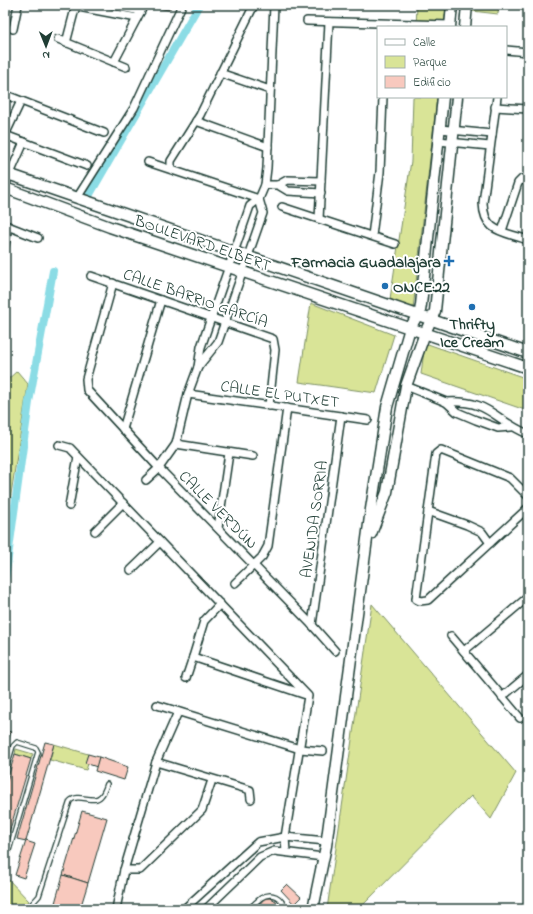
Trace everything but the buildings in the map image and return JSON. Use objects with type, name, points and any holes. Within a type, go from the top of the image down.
[{"type":"street","points":[[13,29],[18,5]]},
{"type":"street","points":[[66,43],[73,5],[137,18]]},
{"type":"street","points":[[110,5],[142,8],[114,62]]},
{"type":"street","points":[[77,198],[134,108],[182,5]]},
{"type":"street","points":[[171,169],[170,161],[196,121],[254,5]]},
{"type":"street","points":[[198,367],[218,342],[263,213],[260,199],[264,185],[268,147],[274,5]]},
{"type":"street","points":[[307,21],[386,25],[450,26],[452,5]]},
{"type":"street","points":[[465,26],[467,5]]},
{"type":"street","points":[[319,219],[329,22]]},
{"type":"street","points":[[58,39],[126,67]]},
{"type":"street","points":[[507,50],[528,52]]},
{"type":"street","points":[[220,73],[270,90]]},
{"type":"street","points":[[6,95],[104,133]]},
{"type":"street","points":[[372,236],[380,172],[383,98]]},
{"type":"street","points":[[313,909],[326,841],[386,407],[410,328],[418,315],[421,305],[443,98]]},
{"type":"street","points":[[368,542],[381,512],[392,472],[406,386],[425,333],[435,311],[457,98]]},
{"type":"street","points":[[496,98],[483,212],[488,224],[502,231],[528,240]]},
{"type":"street","points":[[21,101],[5,135],[87,166]]},
{"type":"street","points":[[495,107],[528,109]]},
{"type":"street","points":[[196,121],[268,147]]},
{"type":"street","points":[[440,129],[492,134]]},
{"type":"street","points":[[438,141],[490,146]]},
{"type":"street","points":[[5,187],[7,174],[24,142]]},
{"type":"street","points":[[148,162],[260,199]]},
{"type":"street","name":"BOULEVARD ELBERT","points":[[7,174],[528,353]]},
{"type":"street","points":[[502,231],[518,183],[522,179],[528,178]]},
{"type":"street","points":[[264,185],[278,185],[287,180],[321,181]]},
{"type":"street","points":[[278,185],[288,191],[320,193]]},
{"type":"street","name":"BOULEVARD ELBERT","points":[[5,187],[110,226],[528,368]]},
{"type":"street","points":[[146,480],[159,468],[176,444],[188,394],[198,367],[200,347],[250,206],[260,199]]},
{"type":"street","points":[[282,207],[395,244]]},
{"type":"street","points":[[5,245],[6,226],[38,238]]},
{"type":"street","name":"CALLE BARRIO GARCÍA","points":[[91,276],[270,337],[275,342],[276,350],[269,406]]},
{"type":"street","name":"CALLE VERDÚN","points":[[113,283],[85,385],[89,394],[159,468],[254,564],[335,651]]},
{"type":"street","points":[[123,430],[161,300]]},
{"type":"street","points":[[406,386],[446,402],[472,403],[486,407],[503,418],[511,427],[528,434]]},
{"type":"street","name":"CALLE EL PUTXET","points":[[188,394],[368,420]]},
{"type":"street","points":[[446,402],[457,412],[476,420],[498,428],[511,427]]},
{"type":"street","points":[[235,584],[262,557],[268,546],[287,408]]},
{"type":"street","name":"AVENIDA SORRIA","points":[[312,625],[341,416]]},
{"type":"street","points":[[176,444],[253,456]]},
{"type":"street","points":[[59,445],[70,448],[308,696]]},
{"type":"street","points":[[528,496],[510,478],[441,450],[436,454],[416,598],[420,601],[428,600],[528,508]]},
{"type":"street","points":[[218,528],[229,453]]},
{"type":"street","points":[[69,506],[78,457]]},
{"type":"street","points":[[95,531],[123,503]]},
{"type":"street","points":[[371,510],[375,515],[381,512]]},
{"type":"street","points":[[428,511],[482,532],[490,543]]},
{"type":"street","points":[[131,570],[160,542]]},
{"type":"street","points":[[464,651],[528,597]]},
{"type":"street","points":[[186,678],[204,621],[220,604]]},
{"type":"street","points":[[451,636],[520,718]]},
{"type":"street","points":[[193,657],[308,696]]},
{"type":"street","points":[[502,697],[528,675]]},
{"type":"street","points":[[286,852],[285,837],[308,696]]},
{"type":"street","points":[[157,706],[300,749],[323,751]]},
{"type":"street","points":[[116,909],[124,870],[156,762],[178,712]]},
{"type":"street","points":[[156,762],[212,780],[250,790],[251,799]]},
{"type":"street","points":[[124,870],[140,870],[194,820],[202,810],[212,780]]},
{"type":"street","points":[[184,909],[258,842],[285,837],[326,841]]},
{"type":"street","points":[[206,909],[260,857],[274,851],[323,857]]},
{"type":"lane","points":[[5,772],[13,746],[17,742],[36,748],[38,752],[5,864]]},
{"type":"lane","points":[[27,909],[39,896],[70,801],[76,797],[97,798],[101,796],[107,784]]},
{"type":"lane","points":[[5,843],[10,845]]},
{"type":"lane","points":[[249,909],[261,898],[267,895],[279,898],[284,902],[284,909]]},
{"type":"green space","points":[[417,5],[446,5],[444,26],[416,26]]},
{"type":"green space","points":[[473,5],[499,5],[498,14],[472,11]]},
{"type":"green space","points":[[413,98],[437,98],[413,309],[390,299],[411,161]]},
{"type":"green space","points":[[311,303],[394,335],[376,393],[299,382]]},
{"type":"green space","points":[[425,343],[528,379],[528,411],[421,374]]},
{"type":"green space","points":[[17,371],[28,384],[5,533],[5,382]]},
{"type":"green space","points":[[372,604],[516,773],[491,819],[471,796],[359,909],[327,909]]},
{"type":"green space","points":[[54,744],[88,754],[86,763],[88,764],[86,770],[50,760]]},
{"type":"green space","points":[[16,749],[33,754],[31,759],[15,754]]},
{"type":"green space","points":[[6,877],[29,901],[20,909],[6,909],[5,907]]},
{"type":"green space","points":[[55,903],[75,909],[53,909]]},
{"type":"waterway","points":[[90,194],[199,5]]},
{"type":"waterway","points":[[5,579],[29,402],[53,271]]},
{"type":"place","name":"Farmacia Guadalajara","points":[[449,261]]},
{"type":"place","name":"ONCE:22","points":[[385,286]]},
{"type":"place","name":"Thrifty Ice Cream","points":[[472,307]]}]
